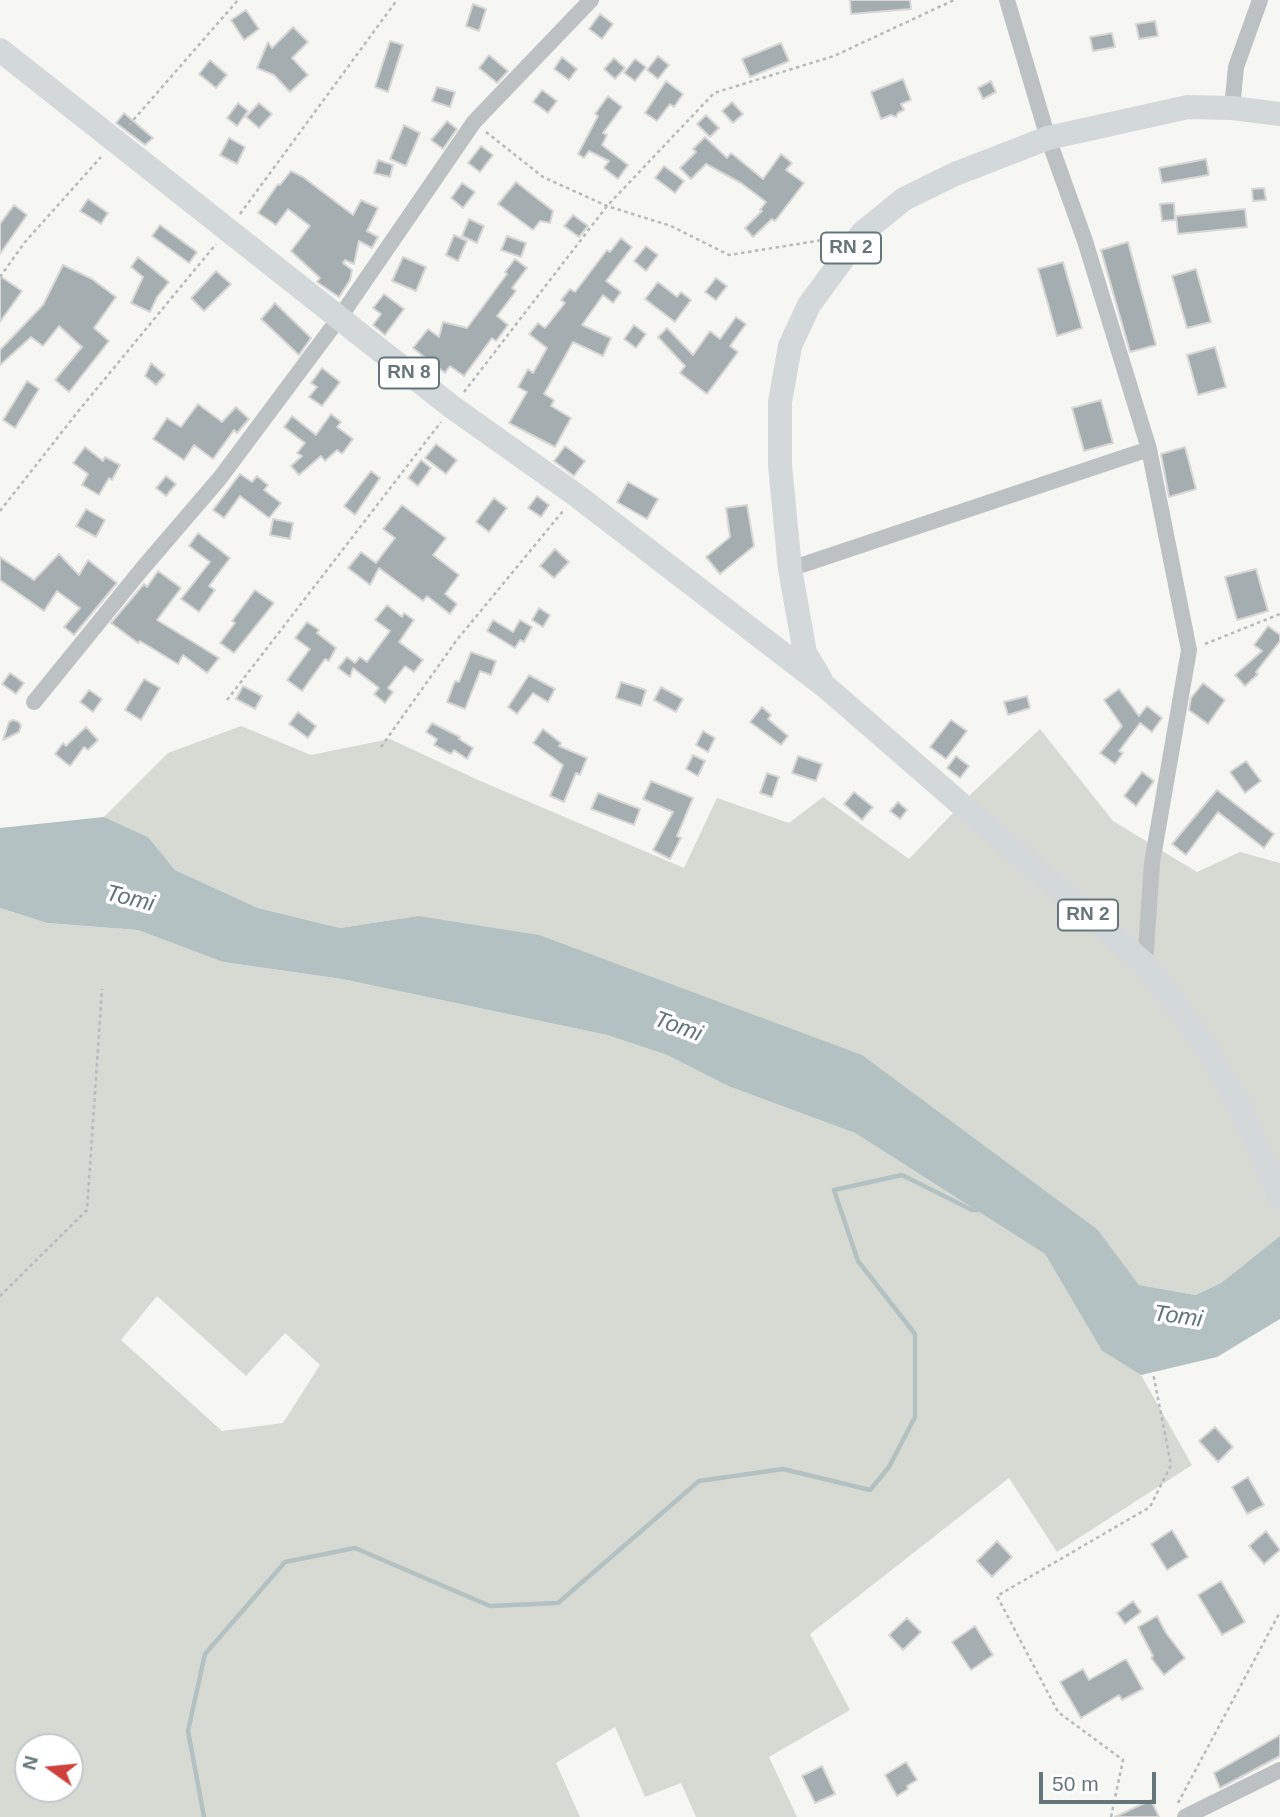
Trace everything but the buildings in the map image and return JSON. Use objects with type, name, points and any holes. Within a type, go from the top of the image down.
[{"type":"main road","name":"RN 8","points":[[0,50],[452,407],[576,495],[826,687]]},
{"type":"main road","name":"RN 2","points":[[1280,114],[1232,108],[1188,107],[1048,138],[955,174],[904,199],[862,233],[809,306],[790,346],[780,401],[780,465],[790,569],[805,653],[826,687],[1145,964],[1201,1038],[1240,1107],[1280,1198]]},
{"type":"street","points":[[34,702],[220,478],[340,317],[474,122],[580,9],[592,0]]},
{"type":"street","points":[[1007,0],[1048,138],[1085,240],[1149,449],[1189,650],[1152,863],[1145,964]]},
{"type":"street","points":[[1232,108],[1236,67],[1260,0]]},
{"type":"street","points":[[790,569],[1149,449]]},
{"type":"street","points":[[1181,1811],[1280,1770]]},
{"type":"path","points":[[0,510],[228,230],[397,0]]},
{"type":"path","points":[[228,700],[607,206],[714,93],[834,56],[954,0]]},
{"type":"path","points":[[474,122],[542,177],[607,206],[671,226],[729,255],[862,233]]},
{"type":"path","points":[[381,747],[456,642],[576,495]]},
{"type":"path","points":[[1189,650],[1280,614]]},
{"type":"path","points":[[0,1296],[87,1210],[102,989]]},
{"type":"path","points":[[1111,1817],[1123,1760],[1058,1712],[997,1596],[1150,1507],[1171,1465],[1153,1373]]},
{"type":"path","points":[[1181,1811],[1280,1612]]},
{"type":"shaded area","points":[[241,726],[311,755],[390,739],[478,780],[684,868],[717,798],[789,823],[823,797],[909,859],[973,792],[1040,729],[1113,821],[1197,872],[1240,852],[1280,863],[1280,1236],[1221,1283],[1194,1295],[1139,1285],[1098,1230],[418,916],[340,928],[258,908],[175,870],[148,837],[104,817],[168,753]]},
{"type":"shaded area","points":[[0,908],[47,923],[138,930],[223,962],[342,979],[607,1035],[667,1055],[728,1086],[855,1133],[1045,1254],[1102,1351],[1141,1375],[1192,1465],[1057,1552],[1009,1478],[810,1634],[850,1710],[769,1757],[797,1817],[696,1817],[681,1783],[645,1797],[615,1727],[556,1763],[580,1817],[0,1817]],"holes":[[[157,1296],[246,1376],[285,1333],[320,1365],[283,1423],[222,1431],[121,1340]]]},
{"type":"water","name":"Tomi","points":[[104,817],[148,837],[175,870],[258,908],[340,928],[418,916],[539,935],[862,1055],[1098,1230],[1139,1285],[1195,1295],[1221,1283],[1280,1236],[1280,1319],[1217,1357],[1141,1375],[1102,1351],[1045,1254],[855,1133],[728,1086],[667,1055],[607,1035],[342,979],[223,962],[138,930],[47,923],[0,908],[0,828]]},
{"type":"waterway","points":[[204,1817],[188,1731],[205,1654],[285,1562],[355,1548],[490,1606],[558,1603],[699,1481],[783,1469],[870,1490],[889,1467],[915,1417],[915,1334],[858,1261],[834,1190],[902,1175],[972,1210],[979,1210]]}]
